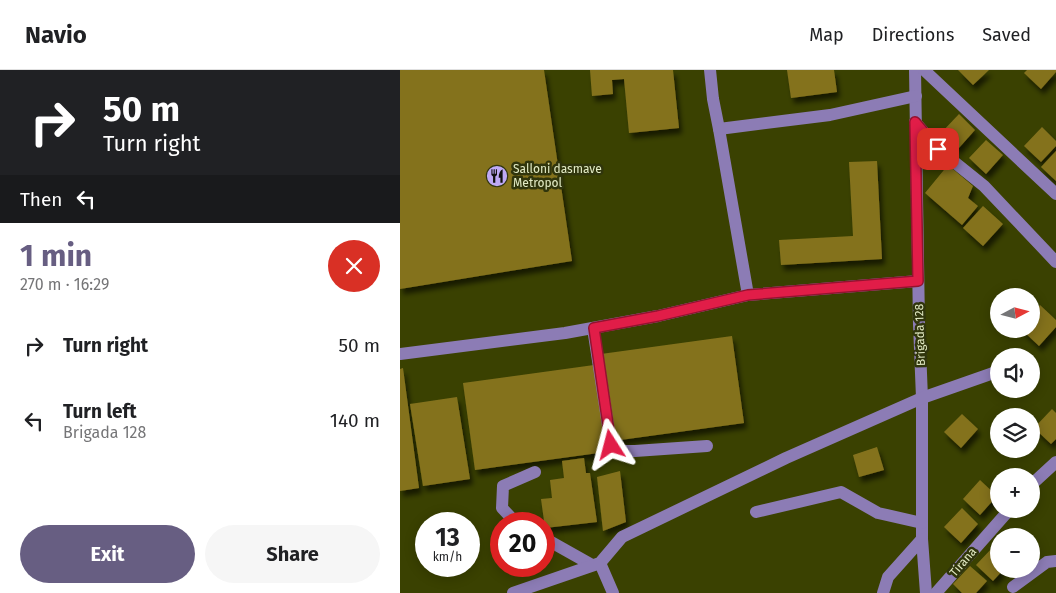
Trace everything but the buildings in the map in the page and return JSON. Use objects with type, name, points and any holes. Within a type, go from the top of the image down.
[{"type":"street","points":[[710,70],[713,99],[748,295]]},
{"type":"street","name":"Brigada 128","points":[[915,70],[918,281],[922,398],[922,538],[926,593]]},
{"type":"street","points":[[924,70],[1056,194]]},
{"type":"street","points":[[719,129],[830,115],[916,96]]},
{"type":"street","points":[[915,122],[938,149],[984,186],[1056,262]]},
{"type":"street","points":[[400,354],[594,328],[658,316],[748,295],[918,281]]},
{"type":"street","points":[[594,328],[611,445],[618,451],[708,446]]},
{"type":"street","points":[[513,593],[596,564],[622,537],[786,458],[922,398],[990,374]]},
{"type":"street","points":[[1040,477],[1056,462]]},
{"type":"street","points":[[506,512],[502,508],[503,486],[536,472]]},
{"type":"street","points":[[756,512],[841,492],[878,513],[922,523]]},
{"type":"street","name":"Tirana","points":[[936,593],[1002,518]]},
{"type":"street","points":[[883,593],[888,577],[922,538]]},
{"type":"street","points":[[555,544],[596,564],[613,593]]},
{"type":"street","points":[[1013,587],[1047,562],[1056,561]]},
{"type":"place","name":"Salloni dasmave Metropol","points":[[497,176]]},
{"type":"route","points":[[611,445],[594,328],[658,316],[748,295],[918,281],[915,122],[938,149]]}]
